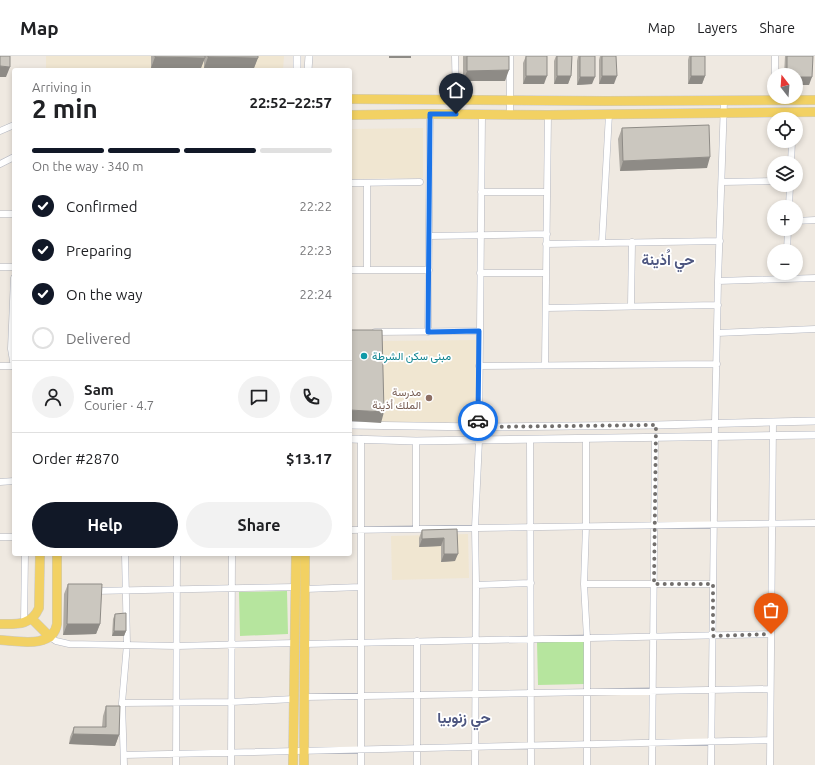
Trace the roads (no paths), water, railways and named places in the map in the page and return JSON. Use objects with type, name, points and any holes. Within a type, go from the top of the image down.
[{"type":"main road","points":[[352,99],[724,101],[767,98]]},
{"type":"main road","points":[[803,99],[815,100]]},
{"type":"main road","points":[[803,114],[815,112]]},
{"type":"main road","points":[[352,115],[724,113],[767,114]]},
{"type":"main road","points":[[28,621],[39,608],[40,556]]},
{"type":"main road","points":[[0,640],[38,641],[46,640],[50,637],[56,624],[61,592],[57,556]]},
{"type":"main road","points":[[296,556],[301,588]]},
{"type":"main road","points":[[294,765],[294,699],[300,643],[301,588],[305,556]]},
{"type":"main road","points":[[0,624],[28,621],[50,637]]},
{"type":"main road","points":[[300,643],[305,697],[304,765]]},
{"type":"street","points":[[297,56],[297,68]]},
{"type":"street","points":[[308,68],[309,56]]},
{"type":"street","points":[[455,56],[456,100]]},
{"type":"street","points":[[510,56],[510,114]]},
{"type":"street","points":[[775,56],[775,68]]},
{"type":"street","points":[[711,765],[716,364],[724,101]]},
{"type":"street","points":[[428,332],[430,114]]},
{"type":"street","points":[[602,243],[610,114]]},
{"type":"street","points":[[475,765],[475,528],[479,440],[482,115]]},
{"type":"street","points":[[545,364],[548,115]]},
{"type":"street","points":[[0,131],[12,126]]},
{"type":"street","points":[[0,164],[12,158]]},
{"type":"street","points":[[722,182],[767,181]]},
{"type":"street","points":[[352,183],[420,182]]},
{"type":"street","points":[[367,183],[367,270]]},
{"type":"street","points":[[481,192],[547,192]]},
{"type":"street","points":[[0,214],[12,214]]},
{"type":"street","points":[[803,221],[815,220]]},
{"type":"street","points":[[429,236],[546,234]]},
{"type":"street","points":[[546,244],[720,241]]},
{"type":"street","points":[[631,306],[632,242]]},
{"type":"street","points":[[0,267],[12,267]]},
{"type":"street","points":[[352,270],[429,270]]},
{"type":"street","points":[[480,274],[546,273]]},
{"type":"street","points":[[718,281],[767,277]]},
{"type":"street","points":[[803,277],[815,278]]},
{"type":"street","points":[[546,308],[718,305]]},
{"type":"street","points":[[12,325],[12,355]]},
{"type":"street","points":[[718,333],[815,329]]},
{"type":"street","points":[[366,332],[479,331]]},
{"type":"street","points":[[479,366],[545,364],[716,364]]},
{"type":"street","points":[[0,366],[12,367]]},
{"type":"street","points":[[352,425],[479,427],[815,421]]},
{"type":"street","points":[[770,765],[773,422]]},
{"type":"street","points":[[652,765],[656,425]]},
{"type":"street","points":[[352,439],[416,441],[815,435]]},
{"type":"street","points":[[361,439],[361,765]]},
{"type":"street","points":[[586,439],[584,584],[587,638],[587,765]]},
{"type":"street","points":[[530,440],[531,765]]},
{"type":"street","points":[[416,441],[416,529]]},
{"type":"street","points":[[0,482],[12,481]]},
{"type":"street","points":[[352,530],[815,523]]},
{"type":"street","points":[[0,538],[12,537]]},
{"type":"street","points":[[25,556],[28,621]]},
{"type":"street","points":[[124,765],[122,703],[127,644],[125,556]]},
{"type":"street","points":[[176,765],[177,556]]},
{"type":"street","points":[[231,765],[232,556]]},
{"type":"street","points":[[476,585],[531,583]]},
{"type":"street","points":[[584,584],[713,584]]},
{"type":"street","points":[[87,591],[361,587]]},
{"type":"street","points":[[50,637],[56,641],[69,644],[177,646],[771,634]]},
{"type":"street","points":[[417,641],[417,765]]},
{"type":"street","points":[[305,697],[770,689]]},
{"type":"street","points":[[122,703],[231,702],[294,699]]},
{"type":"street","points":[[124,755],[770,740]]},
{"type":"place","name":"مبنى سكن الشرطة","points":[[364,356]]},
{"type":"place","name":"مدرسة الملك أذينة","points":[[429,398]]},
{"type":"district","name":"حي اُذينة","points":[[668,259]]},
{"type":"district","name":"حي زنوبيا","points":[[464,717]]}]
